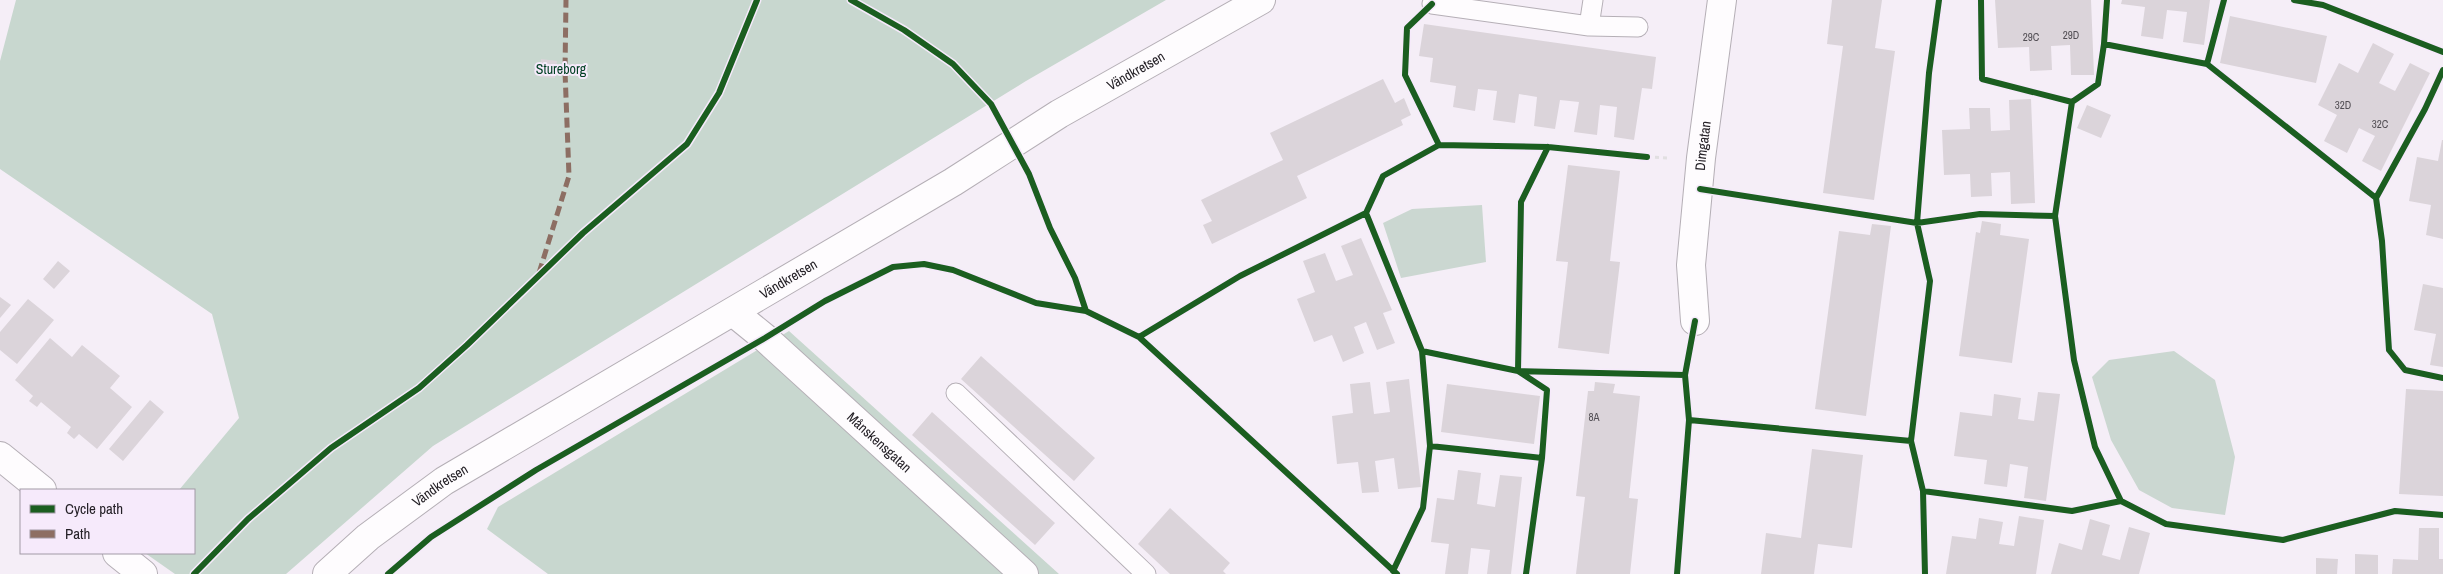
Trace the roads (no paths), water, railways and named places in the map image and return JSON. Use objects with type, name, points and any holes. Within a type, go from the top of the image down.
[{"type":"street","name":"Vändkretsen","points":[[327,574],[368,536],[444,481],[953,182],[1059,114],[1261,0]]},
{"type":"street","name":"Dimgatan","points":[[1695,321],[1691,265],[1701,158],[1722,0]]},
{"type":"street","name":"Månskensgatan","points":[[733,312],[766,338],[1024,574]]},
{"type":"street","points":[[0,456],[41,489]]},
{"type":"street","points":[[118,554],[143,574]]},
{"type":"lane","points":[[1589,26],[1593,0]]},
{"type":"lane","points":[[1432,4],[1589,26],[1638,27]]},
{"type":"lane","points":[[956,393],[1146,574]]},
{"type":"park label","name":"Stureborg","points":[[561,69]]}]
